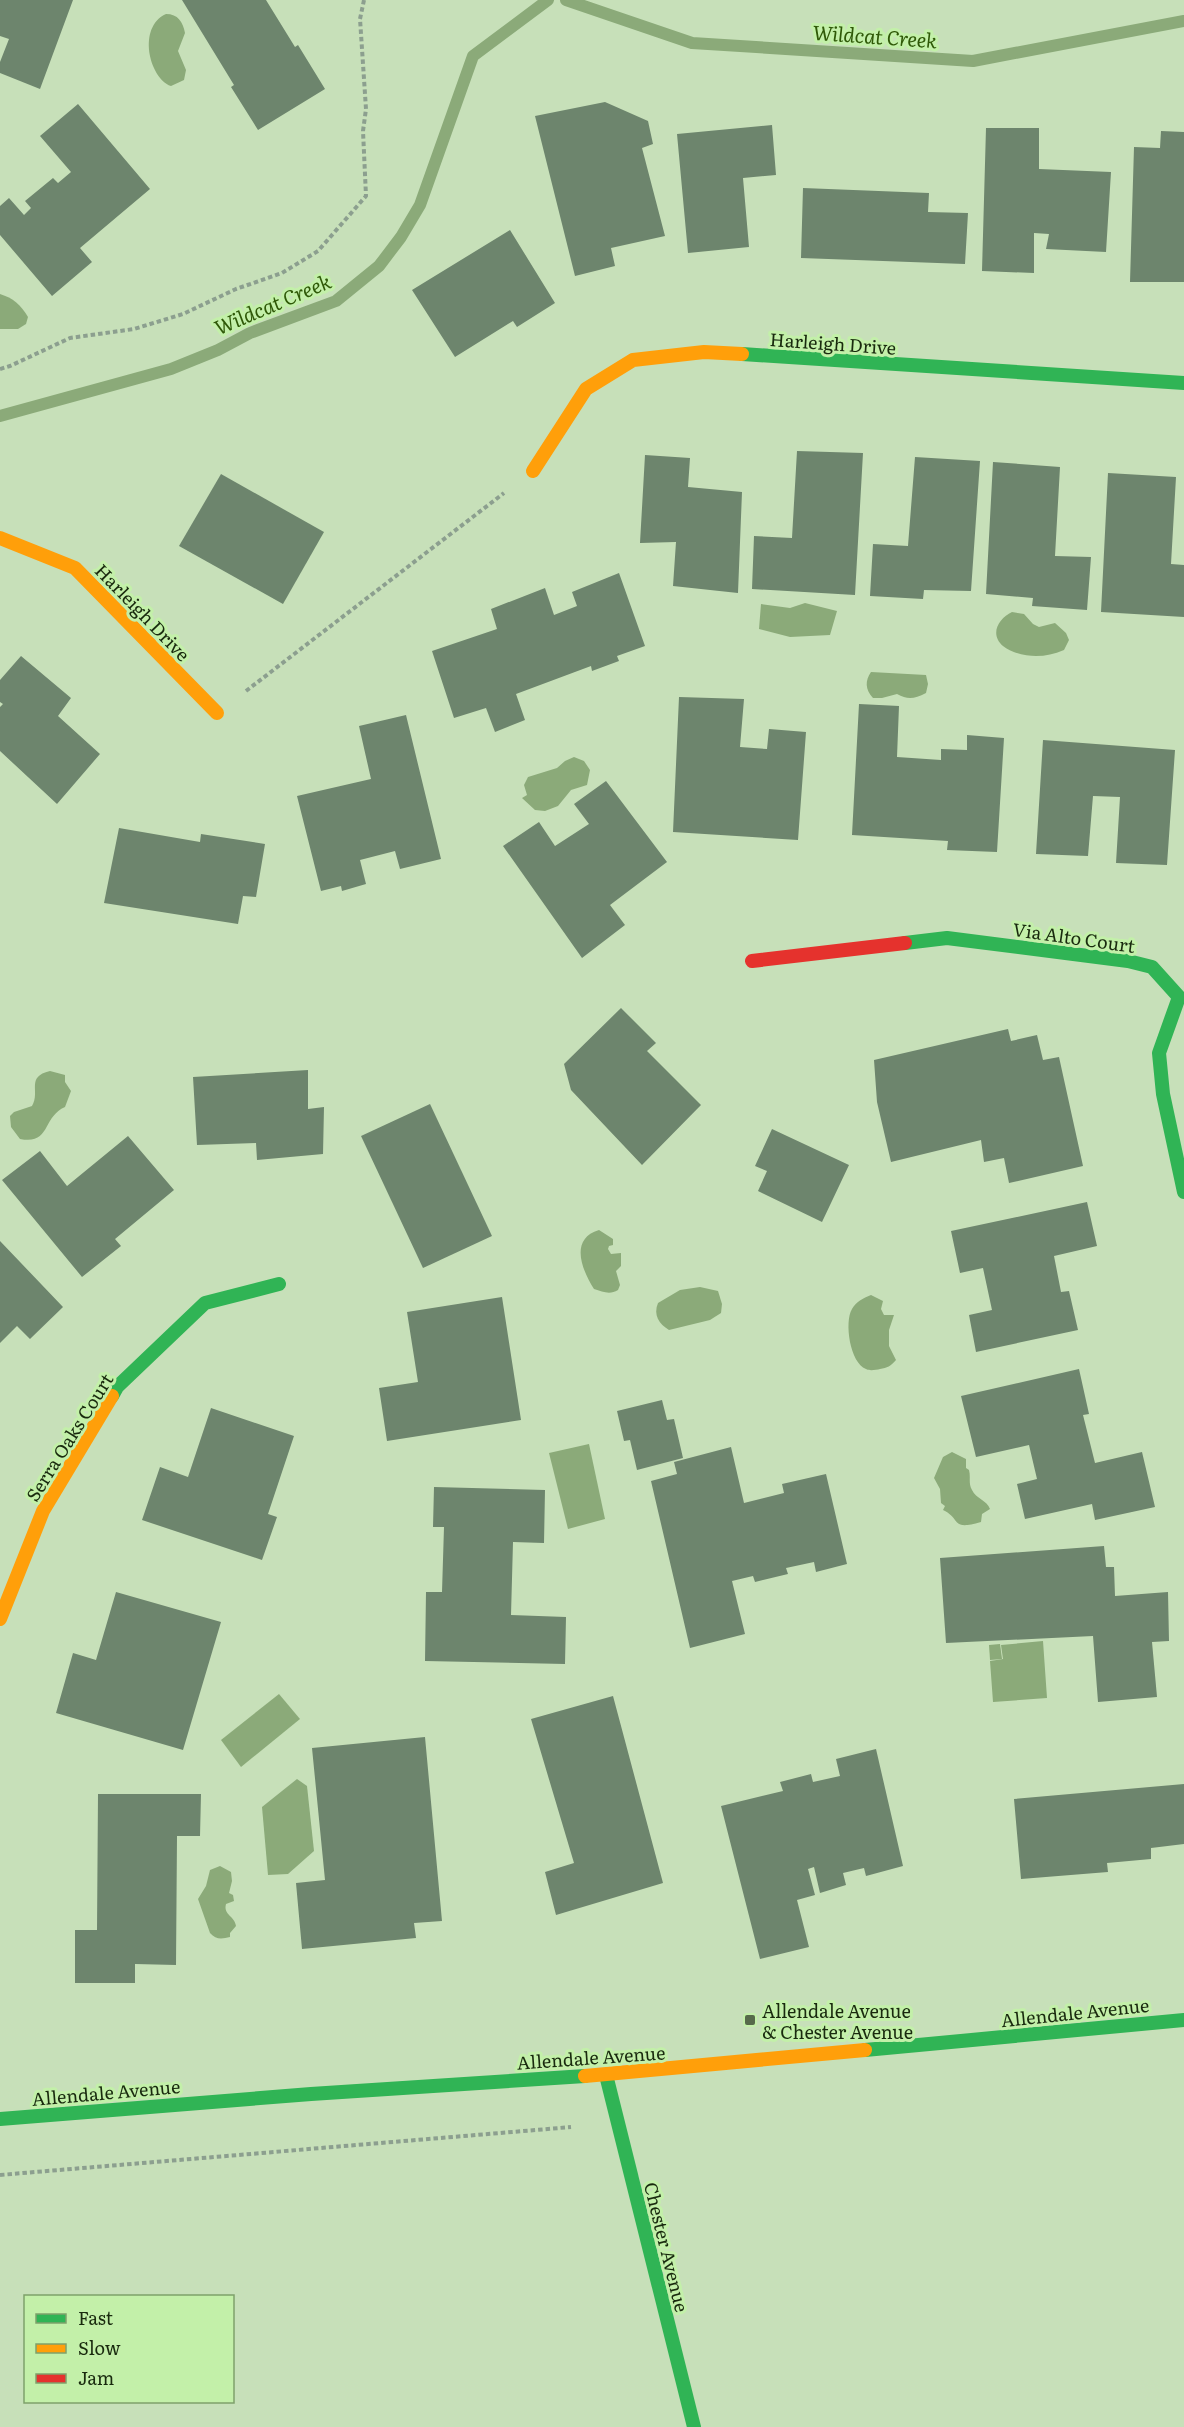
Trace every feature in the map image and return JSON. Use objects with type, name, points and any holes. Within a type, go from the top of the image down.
[{"type":"street","name":"Harleigh Drive","points":[[533,471],[586,389],[633,360],[704,352],[1184,384]]},
{"type":"street","name":"Harleigh Drive","points":[[0,538],[75,568],[217,713]]},
{"type":"street","name":"Via Alto Court","points":[[752,961],[947,938],[1128,961],[1152,967],[1179,997],[1159,1053],[1163,1094],[1184,1192]]},
{"type":"street","name":"Serra Oaks Court","points":[[0,1619],[43,1511],[117,1387],[206,1304],[279,1284]]},
{"type":"street","name":"Allendale Avenue","points":[[0,2119],[311,2094],[606,2076],[1184,2020]]},
{"type":"street","name":"Chester Avenue","points":[[606,2076],[694,2427]]},
{"type":"path","points":[[0,369],[70,338],[134,329],[183,315],[236,290],[282,273],[318,251],[366,196],[363,131],[366,100],[360,19],[364,0]]},
{"type":"path","points":[[217,713],[533,471]]},
{"type":"path","points":[[0,2175],[571,2127]]},
{"type":"shaded area","points":[[166,14],[174,15],[179,19],[185,33],[178,51],[186,70],[184,80],[171,86],[157,73],[149,52],[151,30],[157,20]]},
{"type":"shaded area","points":[[0,294],[16,302],[28,317],[26,324],[18,329],[0,329]]},
{"type":"shaded area","points":[[805,603],[837,611],[830,635],[790,637],[759,629],[761,604],[790,608]]},
{"type":"shaded area","points":[[1012,612],[1024,614],[1039,627],[1055,623],[1066,633],[1069,640],[1064,650],[1036,656],[1019,654],[1003,646],[997,636],[997,627],[1003,618]]},
{"type":"shaded area","points":[[871,672],[926,675],[928,684],[926,693],[911,698],[897,694],[873,698],[867,685]]},
{"type":"shaded area","points":[[574,757],[584,761],[590,770],[587,785],[571,790],[558,806],[545,811],[535,810],[522,798],[527,795],[524,785],[528,777],[557,768]]},
{"type":"shaded area","points":[[50,1071],[65,1075],[65,1082],[71,1091],[65,1107],[58,1111],[37,1138],[20,1139],[11,1127],[10,1116],[14,1112],[32,1106],[38,1077]]},
{"type":"shaded area","points":[[599,1230],[613,1239],[613,1245],[608,1249],[611,1254],[621,1253],[621,1266],[616,1271],[620,1285],[618,1290],[612,1292],[594,1289],[582,1264],[581,1248],[584,1240]]},
{"type":"shaded area","points":[[700,1287],[718,1291],[722,1304],[721,1313],[710,1320],[669,1330],[662,1325],[657,1315],[658,1303],[680,1290]]},
{"type":"shaded area","points":[[871,1295],[883,1301],[881,1309],[884,1315],[894,1315],[889,1330],[889,1346],[896,1360],[891,1365],[877,1370],[866,1369],[860,1365],[852,1351],[849,1332],[850,1315],[854,1307],[860,1300]]},
{"type":"shaded area","points":[[589,1444],[605,1519],[568,1529],[549,1453]]},
{"type":"shaded area","points":[[952,1452],[966,1459],[972,1490],[990,1509],[982,1514],[981,1522],[960,1525],[943,1510],[945,1506],[941,1503],[940,1489],[934,1478],[943,1457]]},
{"type":"shaded area","points":[[1043,1641],[1047,1698],[993,1702],[990,1661],[1003,1659],[1001,1645]]},
{"type":"shaded area","points":[[1000,1644],[1002,1659],[990,1660],[989,1645]]},
{"type":"shaded area","points":[[279,1694],[300,1719],[241,1767],[221,1740]]},
{"type":"shaded area","points":[[297,1779],[307,1786],[314,1851],[288,1874],[268,1875],[262,1807]]},
{"type":"shaded area","points":[[220,1866],[231,1872],[232,1881],[229,1893],[233,1895],[234,1901],[226,1904],[226,1911],[236,1926],[230,1933],[230,1937],[217,1938],[210,1933],[198,1899],[206,1886],[210,1870]]},
{"type":"building","points":[[0,0],[73,0],[40,89],[0,73],[0,62],[9,39],[0,36]]},
{"type":"building","points":[[182,0],[266,0],[295,47],[298,45],[325,89],[258,130],[231,87],[234,85]]},
{"type":"building","points":[[605,102],[648,121],[653,144],[642,148],[665,236],[611,248],[615,266],[575,276],[535,116]]},
{"type":"building","points":[[78,104],[150,189],[80,248],[92,262],[52,296],[0,235],[0,206],[9,198],[24,215],[31,208],[25,201],[53,178],[58,183],[71,172],[40,136]]},
{"type":"building","points":[[772,125],[776,175],[743,178],[749,247],[688,253],[677,134]]},
{"type":"building","points":[[986,128],[1039,128],[1039,169],[1111,172],[1106,252],[1046,249],[1049,234],[1034,233],[1034,273],[982,271]]},
{"type":"building","points":[[1161,131],[1184,132],[1184,282],[1130,282],[1134,147],[1160,148]]},
{"type":"building","points":[[803,188],[929,193],[928,212],[968,213],[965,264],[801,258]]},
{"type":"building","points":[[510,230],[555,303],[517,327],[513,321],[455,357],[412,290]]},
{"type":"building","points":[[797,451],[863,453],[855,595],[752,589],[754,536],[792,538]]},
{"type":"building","points":[[645,455],[690,458],[688,487],[742,492],[738,593],[673,586],[676,542],[640,543]]},
{"type":"building","points":[[915,457],[980,461],[971,591],[924,590],[923,599],[870,596],[873,544],[908,546]]},
{"type":"building","points":[[993,462],[1060,467],[1055,556],[1091,557],[1087,610],[1032,606],[1033,598],[986,594]]},
{"type":"building","points":[[1108,473],[1176,477],[1171,564],[1184,565],[1184,617],[1101,612]]},
{"type":"building","points":[[221,474],[324,532],[283,604],[179,546]]},
{"type":"building","points":[[619,573],[645,646],[617,656],[619,661],[592,671],[591,666],[516,694],[525,720],[495,732],[486,708],[454,718],[432,651],[497,629],[491,609],[545,588],[554,615],[577,606],[572,592]]},
{"type":"building","points":[[21,656],[71,698],[58,716],[100,754],[57,804],[0,751],[0,707],[3,704],[0,702],[0,680]]},
{"type":"building","points":[[679,697],[744,699],[740,747],[767,749],[769,729],[806,732],[798,840],[673,832]]},
{"type":"building","points":[[859,704],[899,706],[897,757],[941,760],[941,749],[967,750],[967,735],[1004,738],[997,852],[947,850],[948,841],[852,835]]},
{"type":"building","points":[[406,715],[441,859],[400,869],[395,851],[360,860],[366,884],[342,891],[341,886],[321,891],[297,796],[371,779],[359,726]]},
{"type":"building","points":[[1043,740],[1175,750],[1167,865],[1116,863],[1120,797],[1093,796],[1088,856],[1036,854]]},
{"type":"building","points":[[606,781],[667,862],[610,905],[625,925],[582,958],[503,846],[539,822],[555,846],[589,824],[574,804]]},
{"type":"building","points":[[119,828],[200,842],[201,834],[265,844],[256,897],[243,896],[238,924],[104,903]]},
{"type":"building","points":[[621,1008],[656,1043],[647,1051],[701,1105],[642,1165],[571,1090],[564,1064]]},
{"type":"building","points":[[1008,1029],[1011,1041],[1037,1035],[1043,1060],[1059,1057],[1083,1166],[1009,1183],[1004,1158],[984,1162],[981,1140],[891,1162],[877,1102],[874,1060]]},
{"type":"building","points":[[308,1070],[308,1109],[324,1107],[323,1154],[257,1160],[256,1143],[197,1145],[193,1077]]},
{"type":"building","points":[[430,1104],[492,1236],[423,1268],[361,1136]]},
{"type":"building","points":[[772,1129],[849,1165],[822,1222],[758,1191],[767,1171],[755,1166]]},
{"type":"building","points":[[128,1136],[174,1190],[115,1239],[121,1246],[82,1277],[2,1180],[40,1151],[67,1186]]},
{"type":"building","points":[[1087,1202],[1097,1246],[1054,1256],[1061,1292],[1069,1291],[1078,1330],[976,1352],[969,1315],[992,1310],[983,1268],[960,1273],[951,1231]]},
{"type":"building","points":[[0,1241],[63,1307],[30,1339],[17,1326],[0,1343]]},
{"type":"building","points":[[502,1297],[521,1420],[387,1441],[379,1388],[418,1382],[407,1312]]},
{"type":"building","points":[[1079,1369],[1089,1414],[1083,1415],[1095,1463],[1142,1452],[1155,1507],[1095,1520],[1092,1504],[1025,1519],[1017,1484],[1037,1479],[1029,1445],[976,1457],[961,1396]]},
{"type":"building","points":[[662,1400],[667,1420],[674,1419],[683,1458],[637,1470],[630,1440],[624,1441],[617,1411]]},
{"type":"building","points":[[211,1408],[294,1436],[268,1514],[277,1517],[262,1560],[142,1520],[160,1467],[188,1477]]},
{"type":"building","points":[[731,1447],[744,1503],[784,1493],[782,1484],[826,1474],[847,1564],[816,1572],[814,1562],[786,1568],[788,1574],[755,1582],[753,1576],[732,1581],[745,1634],[690,1648],[651,1481],[677,1474],[674,1462]]},
{"type":"building","points":[[434,1487],[545,1490],[544,1543],[513,1542],[511,1615],[566,1617],[565,1664],[425,1661],[426,1592],[442,1592],[444,1527],[433,1527]]},
{"type":"building","points":[[1104,1546],[1106,1567],[1114,1567],[1115,1596],[1168,1592],[1169,1641],[1152,1642],[1157,1697],[1098,1702],[1093,1636],[946,1643],[940,1558]]},
{"type":"building","points":[[116,1592],[221,1622],[183,1750],[56,1713],[73,1653],[96,1660]]},
{"type":"building","points":[[613,1696],[663,1883],[556,1915],[545,1872],[574,1863],[531,1719]]},
{"type":"building","points":[[425,1737],[442,1921],[414,1923],[416,1938],[302,1949],[296,1883],[325,1880],[312,1748]]},
{"type":"building","points":[[876,1749],[903,1866],[866,1876],[864,1868],[843,1873],[846,1885],[820,1893],[814,1867],[808,1869],[815,1895],[797,1900],[809,1947],[760,1959],[721,1806],[783,1791],[780,1782],[811,1774],[813,1782],[840,1776],[836,1759]]},
{"type":"building","points":[[1184,1784],[1184,1844],[1151,1848],[1151,1859],[1107,1863],[1108,1872],[1021,1879],[1014,1799]]},
{"type":"building","points":[[98,1794],[201,1794],[200,1836],[177,1836],[176,1965],[135,1964],[135,1983],[75,1983],[75,1930],[97,1930]]},
{"type":"waterway","name":"Wildcat Creek","points":[[0,416],[171,369],[218,350],[250,333],[336,301],[379,266],[401,237],[420,205],[473,56],[548,0]]},
{"type":"waterway","name":"Wildcat Creek","points":[[566,0],[692,43],[973,61],[1184,21]]},
{"type":"traffic: fast","points":[[742,354],[1184,383]]},
{"type":"traffic: fast","points":[[905,943],[947,938],[1128,961],[1152,967],[1179,997],[1159,1053],[1163,1094],[1184,1192]]},
{"type":"traffic: fast","points":[[112,1396],[117,1387],[205,1303],[279,1284]]},
{"type":"traffic: fast","points":[[865,2050],[1184,2020]]},
{"type":"traffic: fast","points":[[606,2075],[694,2427]]},
{"type":"traffic: fast","points":[[0,2119],[311,2094],[585,2076]]},
{"type":"traffic: slow","points":[[533,471],[586,389],[633,360],[704,352],[742,354]]},
{"type":"traffic: slow","points":[[0,538],[75,568],[217,713]]},
{"type":"traffic: slow","points":[[0,1619],[43,1511],[112,1396]]},
{"type":"traffic: slow","points":[[585,2076],[865,2050]]},
{"type":"traffic: jam","points":[[752,961],[905,943]]},
{"type":"place","name":"Allendale Avenue & Chester Avenue","points":[[750,2020]]}]
